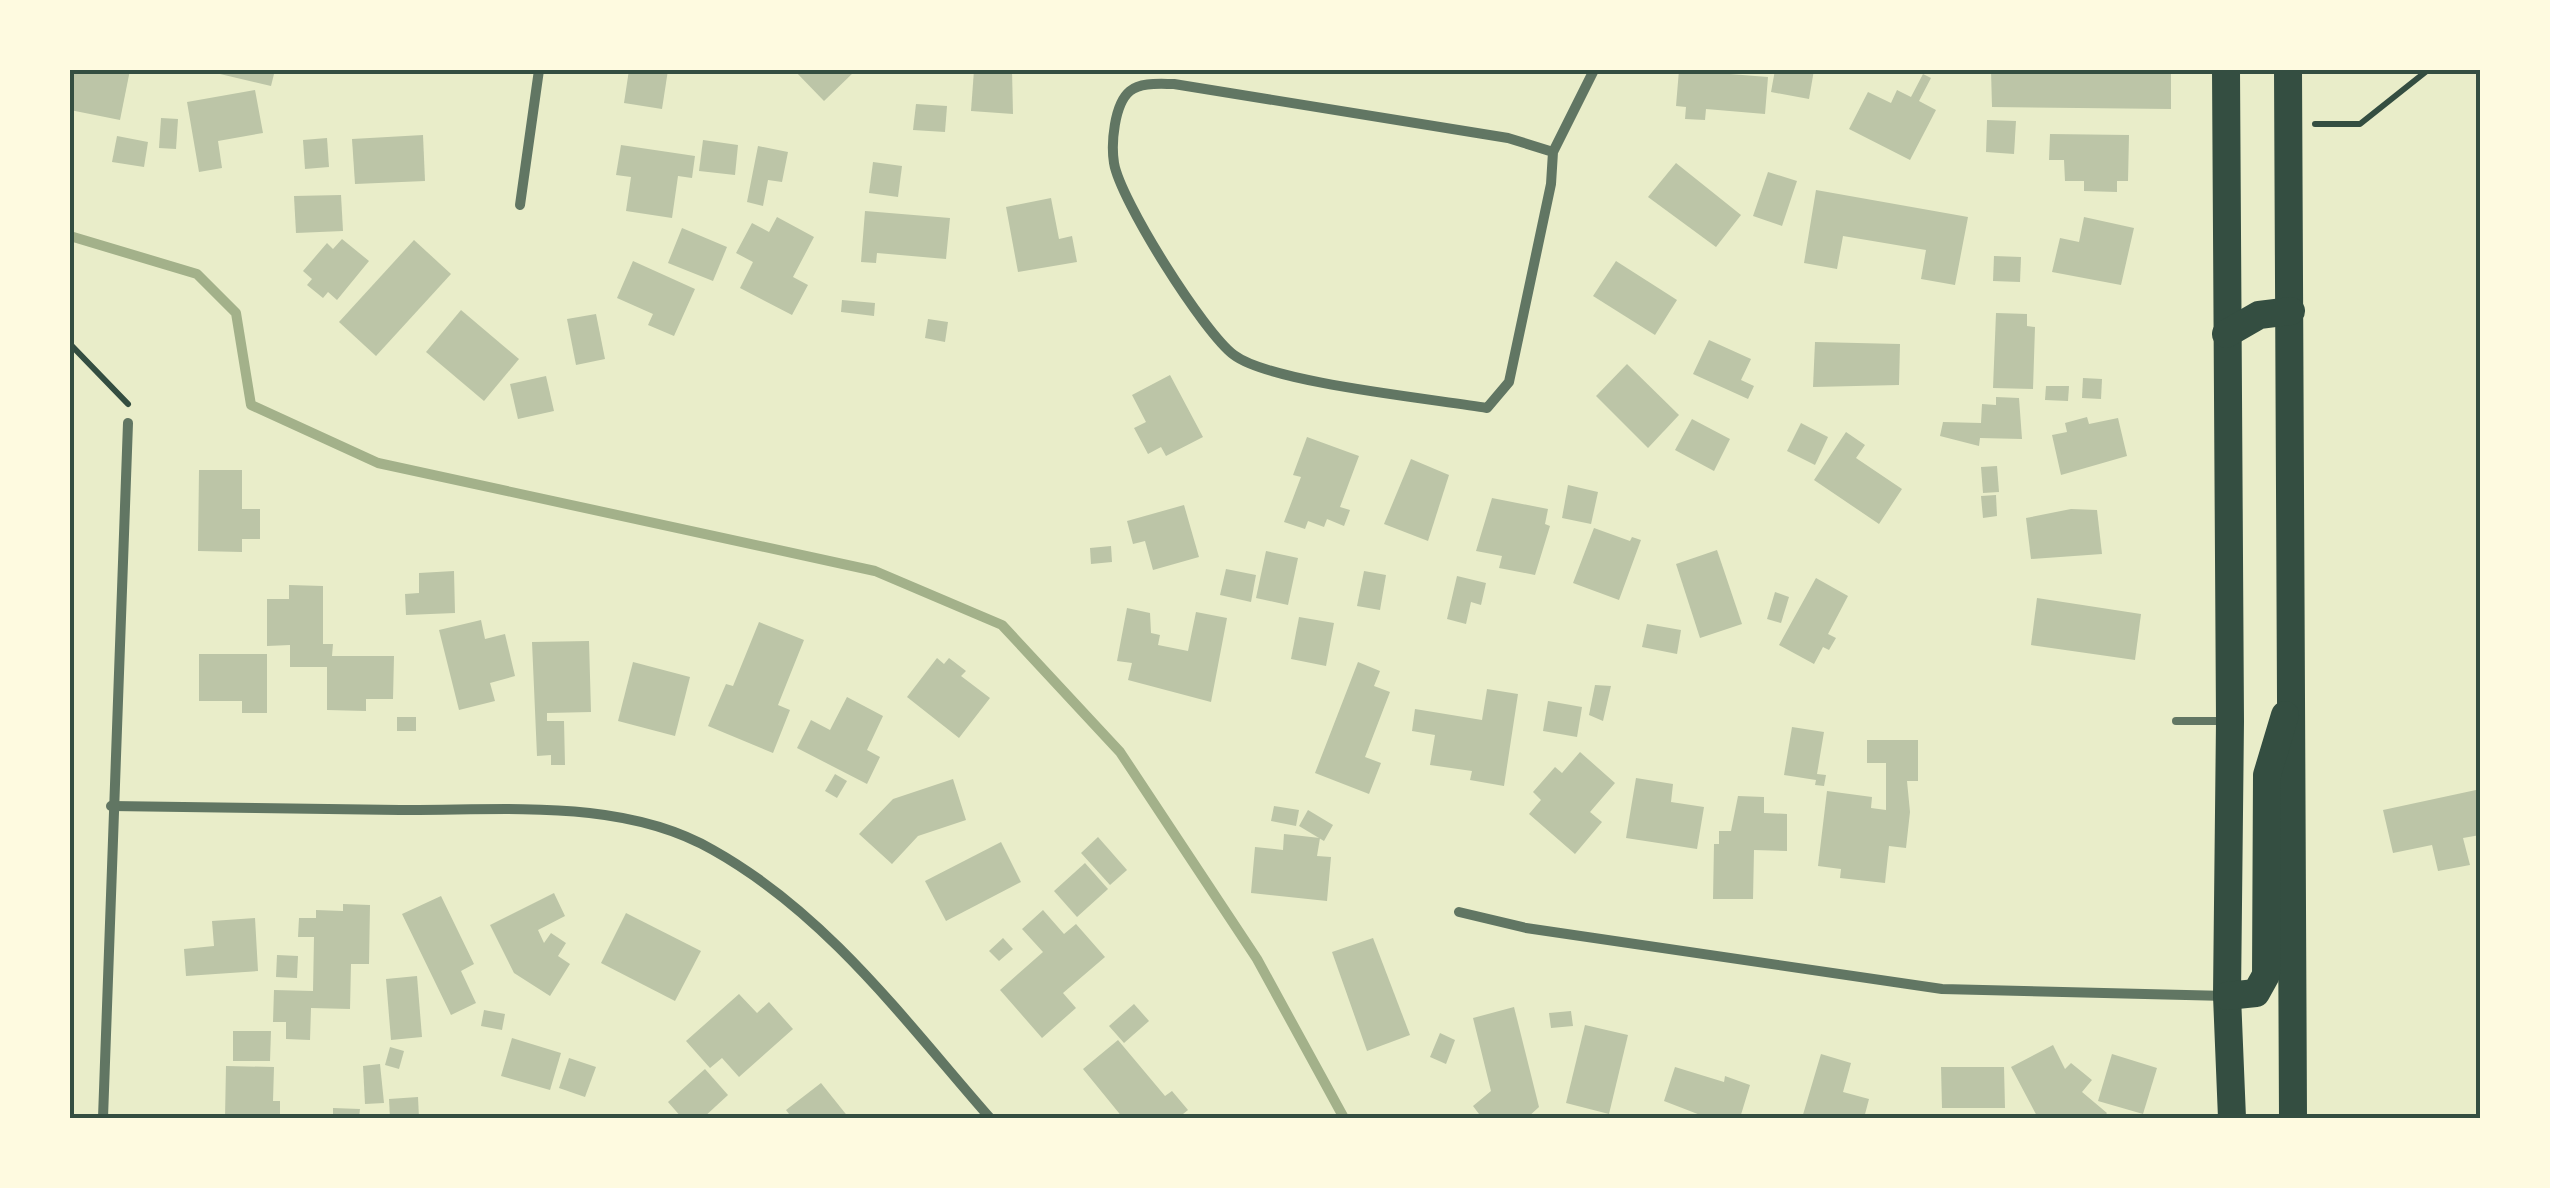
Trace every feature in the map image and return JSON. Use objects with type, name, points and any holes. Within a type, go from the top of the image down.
[{"type":"highway","points":[[2226,70],[2230,721],[2227,996],[2232,1118]]},
{"type":"highway","points":[[2288,70],[2294,1118]]},
{"type":"highway","points":[[2226,334],[2259,315],[2290,311]]},
{"type":"highway","points":[[2227,996],[2256,993],[2266,975],[2268,775],[2294,684]]},
{"type":"street","points":[[520,204],[538,70]]},
{"type":"street","points":[[1553,152],[1508,138],[1174,84],[1140,86],[1127,93],[1117,114],[1114,163],[1125,194],[1201,319],[1236,356],[1283,374],[1487,408],[1508,382],[1551,184],[1553,152],[1594,70]]},
{"type":"street","points":[[103,1118],[111,806],[128,422]]},
{"type":"street","points":[[111,806],[568,812],[649,824],[710,848],[763,881],[829,934],[990,1118]]},
{"type":"street","points":[[1459,912],[1526,928],[1942,988],[2227,996]]},
{"type":"lane","points":[[2176,722],[2230,721]]},
{"type":"path","points":[[2288,124],[2360,124],[2428,70]]},
{"type":"path","points":[[70,344],[136,413],[128,422]]},
{"type":"building","points":[[70,70],[130,70],[120,120],[70,110]]},
{"type":"building","points":[[221,70],[275,70],[271,86],[220,74]]},
{"type":"building","points":[[629,70],[668,70],[662,109],[624,103]]},
{"type":"building","points":[[794,70],[856,70],[824,101]]},
{"type":"building","points":[[974,70],[1012,70],[1013,114],[971,111]]},
{"type":"building","points":[[1679,70],[1768,77],[1765,114],[1706,109],[1705,120],[1685,119],[1686,107],[1676,106]]},
{"type":"building","points":[[1775,70],[1814,70],[1809,99],[1771,92]]},
{"type":"building","points":[[1991,70],[2171,70],[2171,109],[1992,107]]},
{"type":"building","points":[[1923,74],[1931,78],[1919,101],[1936,110],[1910,160],[1849,129],[1868,92],[1891,103],[1897,90],[1911,97]]},
{"type":"building","points":[[255,90],[263,133],[218,141],[222,168],[199,172],[187,102]]},
{"type":"building","points":[[916,104],[947,106],[945,132],[913,130]]},
{"type":"building","points":[[161,118],[178,119],[176,149],[159,148]]},
{"type":"building","points":[[1987,120],[2016,121],[2014,154],[1986,152]]},
{"type":"building","points":[[2050,134],[2129,135],[2128,181],[2117,181],[2117,192],[2084,191],[2084,181],[2065,181],[2064,160],[2049,160]]},
{"type":"building","points":[[423,135],[425,181],[355,184],[352,139]]},
{"type":"building","points":[[117,136],[148,142],[144,167],[112,162]]},
{"type":"building","points":[[327,138],[329,167],[305,169],[303,140]]},
{"type":"building","points":[[703,140],[738,145],[735,175],[699,171]]},
{"type":"building","points":[[621,145],[695,156],[692,178],[678,176],[672,218],[626,211],[631,177],[616,175]]},
{"type":"building","points":[[758,146],[788,152],[782,182],[768,180],[763,206],[747,202]]},
{"type":"building","points":[[873,162],[902,166],[898,197],[869,193]]},
{"type":"building","points":[[1676,163],[1741,215],[1716,247],[1648,197]]},
{"type":"building","points":[[1768,172],[1797,181],[1782,226],[1753,216]]},
{"type":"building","points":[[1816,190],[1968,217],[1955,285],[1921,279],[1926,250],[1843,236],[1837,269],[1804,263]]},
{"type":"building","points":[[341,195],[343,231],[296,233],[294,196]]},
{"type":"building","points":[[1051,198],[1059,239],[1072,236],[1077,262],[1018,272],[1006,207]]},
{"type":"building","points":[[865,211],[950,218],[946,259],[877,253],[876,263],[861,262]]},
{"type":"building","points":[[777,217],[814,237],[793,277],[808,285],[792,315],[740,288],[753,262],[736,253],[752,223],[769,232]]},
{"type":"building","points":[[2084,217],[2134,228],[2121,285],[2052,272],[2060,238],[2079,242]]},
{"type":"building","points":[[682,228],[727,247],[713,281],[668,263]]},
{"type":"building","points":[[342,239],[369,261],[337,300],[328,292],[323,298],[307,285],[312,279],[303,271],[327,243],[333,249]]},
{"type":"building","points":[[414,240],[451,274],[376,356],[339,322]]},
{"type":"building","points":[[1994,256],[2021,257],[2020,282],[1993,281]]},
{"type":"building","points":[[633,261],[695,289],[674,336],[648,325],[653,314],[617,298]]},
{"type":"building","points":[[1616,261],[1677,300],[1655,335],[1593,296]]},
{"type":"building","points":[[842,300],[875,303],[874,316],[841,312]]},
{"type":"building","points":[[461,310],[519,359],[484,401],[426,352]]},
{"type":"building","points":[[1996,313],[2027,314],[2027,326],[2035,327],[2033,389],[1993,388]]},
{"type":"building","points":[[596,314],[605,359],[576,365],[567,319]]},
{"type":"building","points":[[928,319],[948,322],[945,342],[925,338]]},
{"type":"building","points":[[1709,340],[1751,359],[1741,380],[1754,386],[1748,399],[1693,374]]},
{"type":"building","points":[[1815,342],[1900,344],[1899,385],[1813,387]]},
{"type":"building","points":[[1627,364],[1679,415],[1648,448],[1596,396]]},
{"type":"building","points":[[1170,375],[1203,437],[1166,456],[1161,447],[1148,454],[1134,428],[1146,422],[1132,395]]},
{"type":"building","points":[[546,376],[554,411],[518,419],[510,384]]},
{"type":"building","points":[[2083,378],[2102,379],[2101,399],[2082,398]]},
{"type":"building","points":[[2046,386],[2069,386],[2068,401],[2045,400]]},
{"type":"building","points":[[1996,397],[2019,398],[2022,439],[1980,438],[1979,446],[1940,436],[1943,422],[1981,423],[1982,404],[1996,405]]},
{"type":"building","points":[[2087,417],[2089,424],[2118,418],[2127,456],[2061,475],[2052,435],[2067,432],[2065,423]]},
{"type":"building","points":[[1692,419],[1730,439],[1714,471],[1675,450]]},
{"type":"building","points":[[1801,423],[1828,437],[1815,465],[1787,451]]},
{"type":"building","points":[[1846,432],[1865,445],[1856,458],[1902,489],[1879,524],[1814,480]]},
{"type":"building","points":[[1307,437],[1359,456],[1340,507],[1350,510],[1344,526],[1327,519],[1324,527],[1308,521],[1305,529],[1284,522],[1301,477],[1293,475]]},
{"type":"building","points":[[1411,459],[1449,475],[1428,541],[1384,524]]},
{"type":"building","points":[[1997,466],[1999,492],[1983,493],[1981,467]]},
{"type":"building","points":[[199,470],[242,470],[242,509],[260,509],[260,539],[242,539],[242,552],[198,551]]},
{"type":"building","points":[[1568,485],[1598,492],[1591,524],[1562,518]]},
{"type":"building","points":[[1996,495],[1997,516],[1983,518],[1981,496]]},
{"type":"building","points":[[1492,498],[1548,509],[1545,524],[1550,526],[1535,575],[1499,568],[1502,556],[1476,551]]},
{"type":"building","points":[[1184,505],[1199,557],[1153,570],[1145,541],[1133,544],[1127,521]]},
{"type":"building","points":[[2071,509],[2097,510],[2102,554],[2031,559],[2026,518]]},
{"type":"building","points":[[1594,528],[1630,541],[1632,537],[1641,540],[1619,600],[1573,583]]},
{"type":"building","points":[[1111,546],[1112,562],[1091,564],[1090,548]]},
{"type":"building","points":[[1717,550],[1742,624],[1700,638],[1676,564]]},
{"type":"building","points":[[1266,551],[1298,558],[1288,605],[1256,598]]},
{"type":"building","points":[[1226,569],[1256,575],[1251,602],[1220,595]]},
{"type":"building","points":[[454,571],[455,613],[406,615],[405,594],[419,593],[419,573]]},
{"type":"building","points":[[1364,571],[1386,575],[1380,610],[1357,606]]},
{"type":"building","points":[[1457,576],[1486,583],[1481,605],[1471,602],[1466,624],[1447,619]]},
{"type":"building","points":[[1816,578],[1848,596],[1828,634],[1836,638],[1829,650],[1823,647],[1814,664],[1779,645]]},
{"type":"building","points":[[289,585],[323,586],[323,644],[333,644],[332,656],[394,656],[393,699],[366,699],[366,711],[327,710],[327,667],[290,667],[290,645],[267,646],[267,599],[289,599]]},
{"type":"building","points":[[1775,592],[1789,597],[1781,623],[1767,619]]},
{"type":"building","points":[[2037,598],[2141,614],[2135,660],[2031,645]]},
{"type":"building","points":[[1127,608],[1150,613],[1151,633],[1160,635],[1158,645],[1188,651],[1196,612],[1227,618],[1211,702],[1128,680],[1132,663],[1117,661]]},
{"type":"building","points":[[1299,617],[1334,623],[1326,666],[1291,659]]},
{"type":"building","points":[[481,620],[485,639],[505,634],[515,676],[490,683],[495,701],[459,710],[439,630]]},
{"type":"building","points":[[759,622],[804,640],[778,705],[790,710],[773,753],[708,726],[726,684],[733,686]]},
{"type":"building","points":[[1647,624],[1681,630],[1677,654],[1642,647]]},
{"type":"building","points":[[589,641],[591,712],[547,713],[547,721],[564,721],[565,765],[551,765],[551,755],[537,756],[532,642]]},
{"type":"building","points":[[199,654],[267,654],[267,713],[242,713],[242,701],[199,701]]},
{"type":"building","points":[[937,658],[944,664],[949,658],[966,671],[961,676],[990,698],[959,738],[907,697]]},
{"type":"building","points":[[633,662],[690,677],[675,736],[618,721]]},
{"type":"building","points":[[1358,662],[1380,671],[1374,686],[1390,692],[1365,757],[1381,763],[1369,794],[1315,773]]},
{"type":"building","points":[[1595,685],[1611,686],[1603,721],[1589,715]]},
{"type":"building","points":[[1487,689],[1518,694],[1504,786],[1470,780],[1472,771],[1430,765],[1435,735],[1412,731],[1415,709],[1482,720]]},
{"type":"building","points":[[847,697],[883,716],[867,750],[880,757],[867,784],[797,748],[811,720],[830,730]]},
{"type":"building","points":[[1548,701],[1582,707],[1577,737],[1543,731]]},
{"type":"building","points":[[397,717],[416,717],[416,731],[397,731]]},
{"type":"building","points":[[1792,727],[1824,732],[1817,774],[1826,775],[1824,786],[1815,785],[1816,780],[1784,775]]},
{"type":"building","points":[[1867,740],[1918,740],[1918,781],[1907,781],[1910,812],[1906,848],[1889,846],[1885,883],[1840,878],[1841,869],[1818,866],[1827,791],[1872,797],[1871,808],[1886,810],[1886,763],[1867,763]]},
{"type":"building","points":[[1580,752],[1615,783],[1590,812],[1602,822],[1575,854],[1529,814],[1541,800],[1533,792],[1555,767],[1562,773]]},
{"type":"building","points":[[835,774],[847,781],[837,798],[825,791]]},
{"type":"building","points":[[1636,778],[1673,784],[1671,802],[1704,807],[1697,849],[1626,838]]},
{"type":"building","points":[[953,779],[966,820],[918,836],[892,864],[859,834],[893,799]]},
{"type":"building","points":[[2476,790],[2480,835],[2463,838],[2470,865],[2438,871],[2432,845],[2393,853],[2383,810]]},
{"type":"building","points":[[1738,796],[1764,797],[1764,813],[1787,814],[1787,851],[1754,850],[1753,899],[1713,899],[1714,844],[1719,844],[1719,831],[1731,831]]},
{"type":"building","points":[[1274,806],[1299,810],[1296,826],[1271,821]]},
{"type":"building","points":[[1308,810],[1333,825],[1324,841],[1299,826]]},
{"type":"building","points":[[1284,834],[1320,838],[1317,856],[1331,857],[1327,901],[1251,893],[1255,847],[1283,850]]},
{"type":"building","points":[[1098,837],[1127,870],[1110,885],[1081,853]]},
{"type":"building","points":[[1001,842],[1021,882],[946,921],[925,881]]},
{"type":"building","points":[[1085,863],[1108,889],[1077,917],[1054,891]]},
{"type":"building","points":[[554,893],[565,916],[538,930],[544,943],[551,933],[566,943],[558,956],[570,964],[550,996],[514,973],[490,925]]},
{"type":"building","points":[[441,896],[474,964],[461,971],[476,1003],[451,1015],[402,914]]},
{"type":"building","points":[[343,904],[370,905],[369,964],[351,964],[350,1009],[311,1008],[310,1040],[286,1039],[286,1022],[273,1022],[274,990],[313,991],[314,937],[298,937],[299,918],[316,918],[316,910],[343,911]]},
{"type":"building","points":[[1043,910],[1064,934],[1076,924],[1105,957],[1063,993],[1076,1008],[1042,1038],[1000,990],[1043,952],[1022,929]]},
{"type":"building","points":[[626,913],[701,951],[675,1001],[601,963]]},
{"type":"building","points":[[255,918],[258,971],[186,976],[184,949],[214,946],[212,921]]},
{"type":"building","points":[[1003,938],[1013,949],[999,961],[989,951]]},
{"type":"building","points":[[1373,938],[1410,1035],[1367,1051],[1332,952]]},
{"type":"building","points":[[277,955],[298,956],[297,978],[276,977]]},
{"type":"building","points":[[417,976],[422,1037],[391,1040],[386,979]]},
{"type":"building","points":[[739,994],[757,1013],[769,1002],[793,1029],[739,1077],[722,1058],[710,1068],[686,1041]]},
{"type":"building","points":[[1134,1004],[1149,1021],[1124,1043],[1109,1026]]},
{"type":"building","points":[[1514,1007],[1539,1107],[1527,1118],[1482,1118],[1473,1106],[1491,1091],[1473,1018]]},
{"type":"building","points":[[484,1010],[505,1014],[502,1030],[481,1026]]},
{"type":"building","points":[[1571,1011],[1573,1026],[1551,1028],[1549,1013]]},
{"type":"building","points":[[1585,1025],[1628,1035],[1609,1114],[1566,1103]]},
{"type":"building","points":[[233,1031],[271,1031],[270,1061],[233,1061]]},
{"type":"building","points":[[1440,1033],[1455,1040],[1446,1064],[1430,1057]]},
{"type":"building","points":[[512,1038],[561,1053],[550,1090],[501,1076]]},
{"type":"building","points":[[1118,1040],[1165,1096],[1172,1091],[1188,1110],[1178,1118],[1123,1118],[1083,1069]]},
{"type":"building","points":[[2053,1045],[2065,1069],[2071,1063],[2092,1080],[2082,1092],[2107,1113],[2103,1118],[2038,1118],[2011,1067]]},
{"type":"building","points":[[390,1047],[404,1051],[399,1069],[385,1065]]},
{"type":"building","points":[[1821,1054],[1851,1063],[1843,1092],[1869,1099],[1864,1118],[1802,1118]]},
{"type":"building","points":[[2112,1054],[2157,1068],[2143,1114],[2098,1101]]},
{"type":"building","points":[[569,1058],[596,1067],[585,1097],[559,1088]]},
{"type":"building","points":[[380,1064],[384,1103],[365,1104],[363,1066]]},
{"type":"building","points":[[226,1066],[274,1067],[273,1101],[280,1101],[280,1118],[225,1118]]},
{"type":"building","points":[[1675,1067],[1724,1082],[1725,1076],[1750,1085],[1740,1118],[1708,1118],[1664,1101]]},
{"type":"building","points":[[1941,1067],[2004,1067],[2005,1108],[1942,1108]]},
{"type":"building","points":[[705,1069],[728,1095],[703,1118],[682,1118],[668,1102]]},
{"type":"building","points":[[821,1083],[849,1118],[792,1118],[786,1110]]},
{"type":"building","points":[[418,1097],[419,1118],[390,1118],[389,1099]]},
{"type":"building","points":[[333,1108],[360,1109],[359,1118],[333,1118]]},
{"type":"waterway","points":[[70,236],[197,274],[236,313],[251,405],[378,463],[875,571],[1002,625],[1120,752],[1257,959],[1344,1118]]}]
